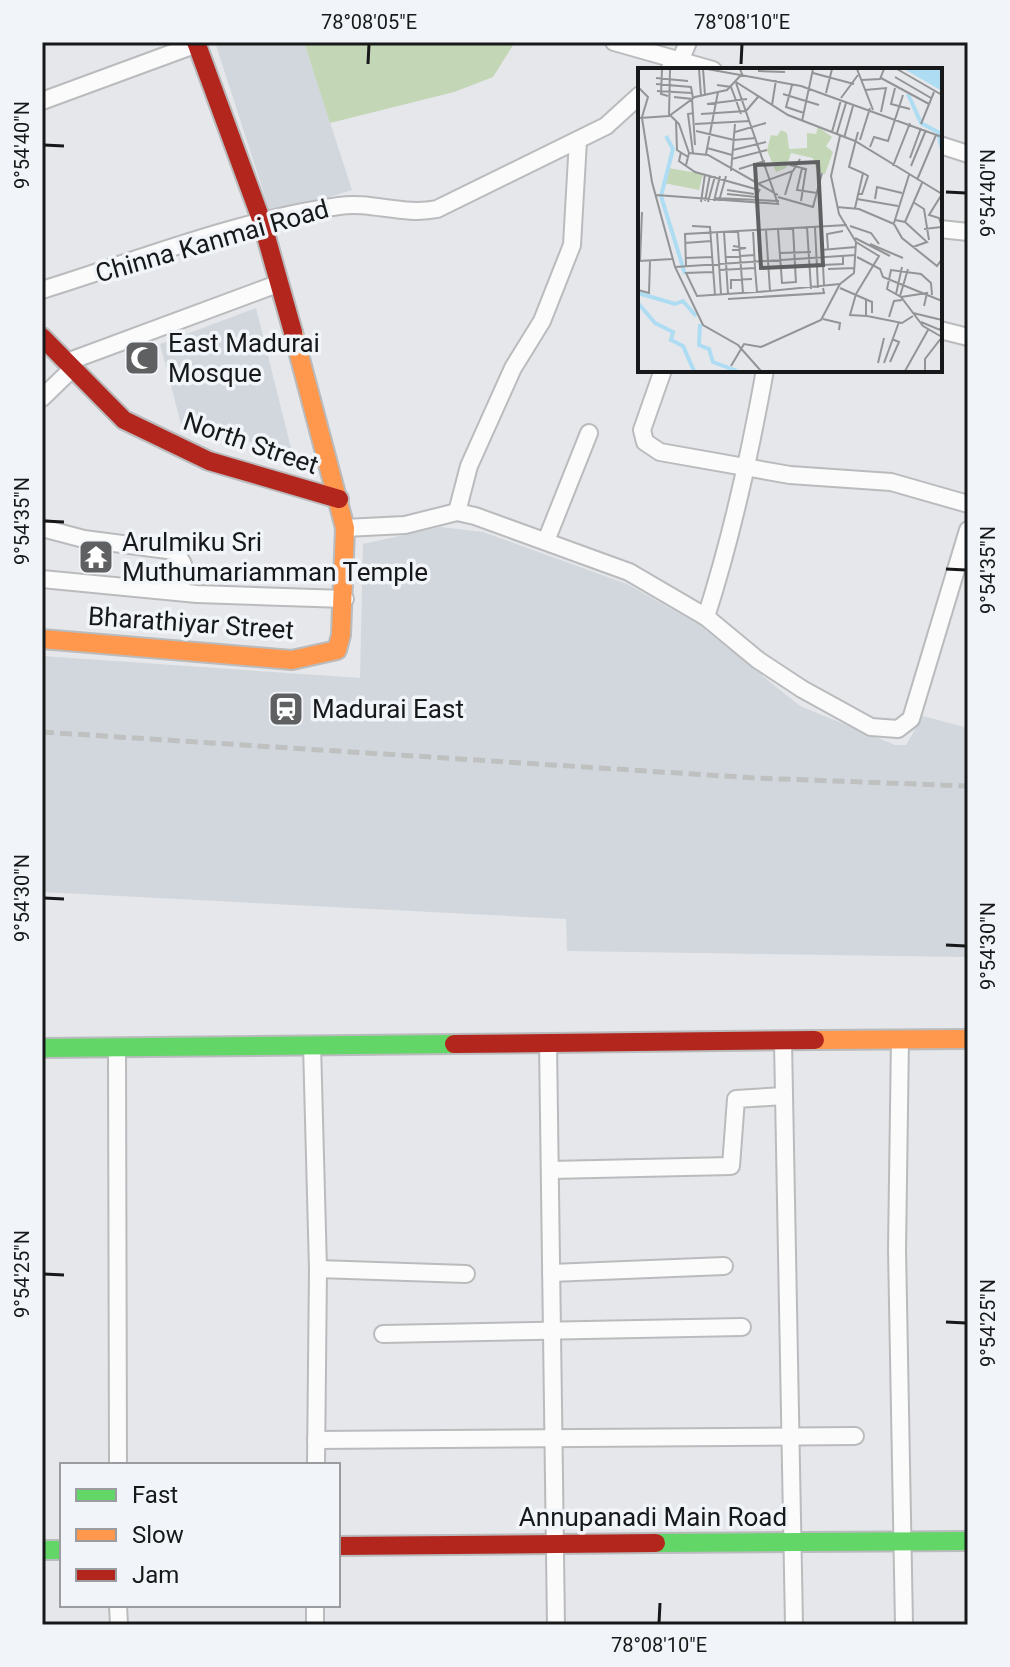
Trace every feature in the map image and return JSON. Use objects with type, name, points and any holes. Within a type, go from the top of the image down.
[{"type":"street","points":[[614,42],[675,64],[700,68]]},
{"type":"street","points":[[675,64],[688,42]]},
{"type":"street","points":[[42,101],[196,43],[262,222],[339,499],[345,528],[345,599],[181,592],[42,579]]},
{"type":"street","name":"Chinna Kanmai Road","points":[[42,290],[262,222],[339,206],[410,212],[437,209],[606,126],[638,97]]},
{"type":"street","points":[[457,512],[469,466],[513,368],[542,321],[572,245],[578,140]]},
{"type":"street","points":[[942,146],[968,154]]},
{"type":"street","points":[[942,229],[968,232]]},
{"type":"street","points":[[42,398],[70,365],[280,283]]},
{"type":"street","points":[[942,330],[968,337]]},
{"type":"street","name":"North Street","points":[[42,337],[109,408],[164,441],[209,461],[339,499]]},
{"type":"street","points":[[662,372],[642,430],[645,442],[660,452],[747,468],[891,482],[968,504]]},
{"type":"street","points":[[706,617],[747,468],[765,372]]},
{"type":"street","points":[[546,541],[589,433]]},
{"type":"street","points":[[345,528],[405,525],[457,512],[546,541],[629,572],[706,617],[758,660],[802,689],[871,727],[898,729],[911,719],[968,530]]},
{"type":"street","points":[[42,528],[84,539],[175,551],[183,564],[181,592]]},
{"type":"street","name":"Bharathiyar Street","points":[[42,639],[292,660],[337,650],[345,599]]},
{"type":"street","points":[[900,1039],[897,1249],[905,1542],[904,1625]]},
{"type":"street","points":[[42,1048],[968,1039]]},
{"type":"street","points":[[783,1041],[794,1625]]},
{"type":"street","points":[[548,1043],[556,1625]]},
{"type":"street","points":[[312,1045],[318,1269],[316,1463]]},
{"type":"street","points":[[117,1047],[118,1463]]},
{"type":"street","points":[[550,1170],[731,1166],[736,1099],[784,1096]]},
{"type":"street","points":[[551,1273],[724,1266]]},
{"type":"street","points":[[318,1269],[466,1274]]},
{"type":"street","points":[[383,1334],[552,1328],[742,1327]]},
{"type":"street","points":[[316,1440],[855,1436]]},
{"type":"street","name":"Annupanadi Main Road","points":[[340,1546],[968,1541]]},
{"type":"shaded area","points":[[215,42],[304,42],[352,190],[271,215]]},
{"type":"shaded area","points":[[256,308],[292,452],[181,424],[160,344]]},
{"type":"shaded area","points":[[441,527],[483,532],[627,584],[698,624],[800,706],[895,745],[906,745],[923,716],[968,728],[968,957],[567,951],[566,919],[42,892],[42,656],[360,678],[363,544]]},
{"type":"green space","points":[[304,42],[515,42],[493,77],[454,92],[330,123]]},
{"type":"railway","points":[[42,732],[755,778],[968,786]]},
{"type":"traffic: fast","points":[[42,1048],[454,1044]]},
{"type":"traffic: fast","points":[[656,1543],[968,1541]]},
{"type":"traffic: fast","points":[[42,1550],[60,1550]]},
{"type":"traffic: slow","points":[[42,639],[292,660],[337,650],[341,635],[345,528],[293,332]]},
{"type":"traffic: slow","points":[[815,1040],[968,1039]]},
{"type":"traffic: jam","points":[[196,42],[262,222],[293,332]]},
{"type":"traffic: jam","points":[[42,337],[124,420],[209,461],[339,499]]},
{"type":"traffic: jam","points":[[454,1044],[815,1040]]},
{"type":"traffic: jam","points":[[340,1546],[656,1543]]},
{"type":"place","name":"East Madurai Mosque","points":[[142,358]]},
{"type":"place","name":"Arulmiku Sri Muthumariamman Temple","points":[[96,557]]},
{"type":"place","name":"Madurai East","points":[[286,709]]}]
